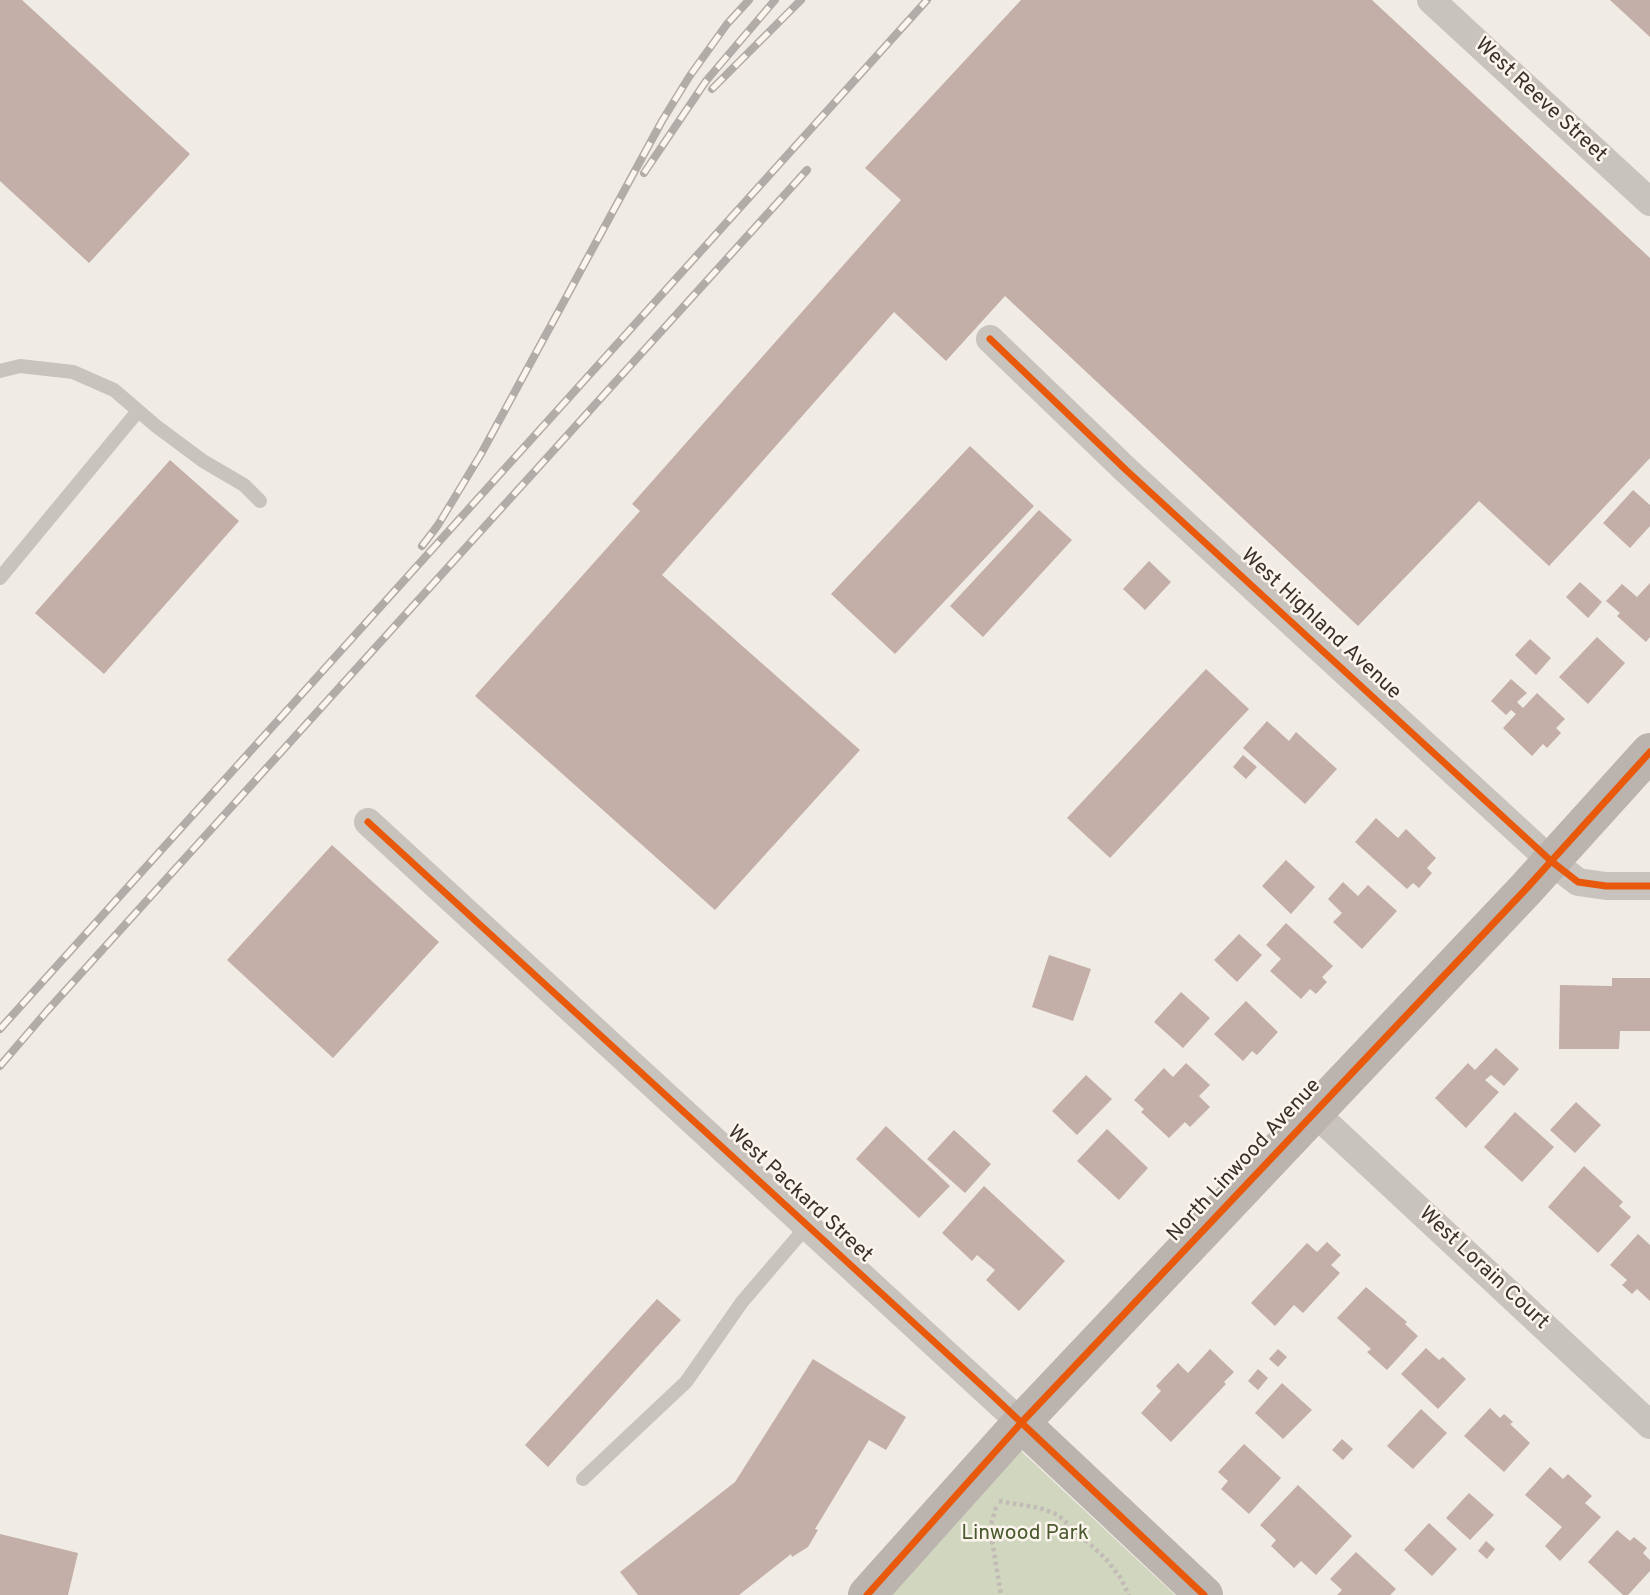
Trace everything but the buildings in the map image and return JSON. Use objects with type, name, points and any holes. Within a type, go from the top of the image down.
[{"type":"street","name":"West Reeve Street","points":[[1431,0],[1650,202]]},
{"type":"street","name":"West Highland Avenue","points":[[990,339],[1126,470],[1551,861],[1578,882],[1606,886],[1650,886]]},
{"type":"street","name":"North Linwood Avenue","points":[[867,1595],[1021,1423],[1315,1113],[1650,752]]},
{"type":"street","name":"West Packard Street","points":[[368,822],[1204,1595]]},
{"type":"street","name":"West Lorain Court","points":[[1315,1113],[1650,1425]]},
{"type":"lane","points":[[0,370],[20,366],[73,372],[114,390],[203,461],[244,485],[260,501]]},
{"type":"lane","points":[[0,578],[138,411]]},
{"type":"lane","points":[[583,1479],[686,1382],[742,1302],[807,1226]]},
{"type":"path","points":[[1001,1595],[990,1528],[992,1516],[1004,1494]]},
{"type":"path","points":[[999,1501],[1040,1508],[1058,1515],[1106,1559],[1120,1577],[1129,1595]]},
{"type":"green space","name":"Linwood Park","points":[[1021,1451],[1175,1595],[891,1595]]},
{"type":"railway","points":[[422,546],[438,525],[481,454],[662,121],[727,24],[749,0]]},
{"type":"railway","points":[[644,173],[706,81],[775,0]]},
{"type":"railway","points":[[712,89],[801,0]]},
{"type":"railway","points":[[0,1029],[927,0]]},
{"type":"railway","points":[[0,1066],[807,170]]},
{"type":"cycle path","points":[[990,339],[1126,470],[1551,861],[1578,882],[1606,886],[1650,886]]},
{"type":"cycle path","points":[[867,1595],[1021,1423],[1526,889],[1650,752]]},
{"type":"cycle path","points":[[368,822],[991,1394],[1204,1595]]}]
